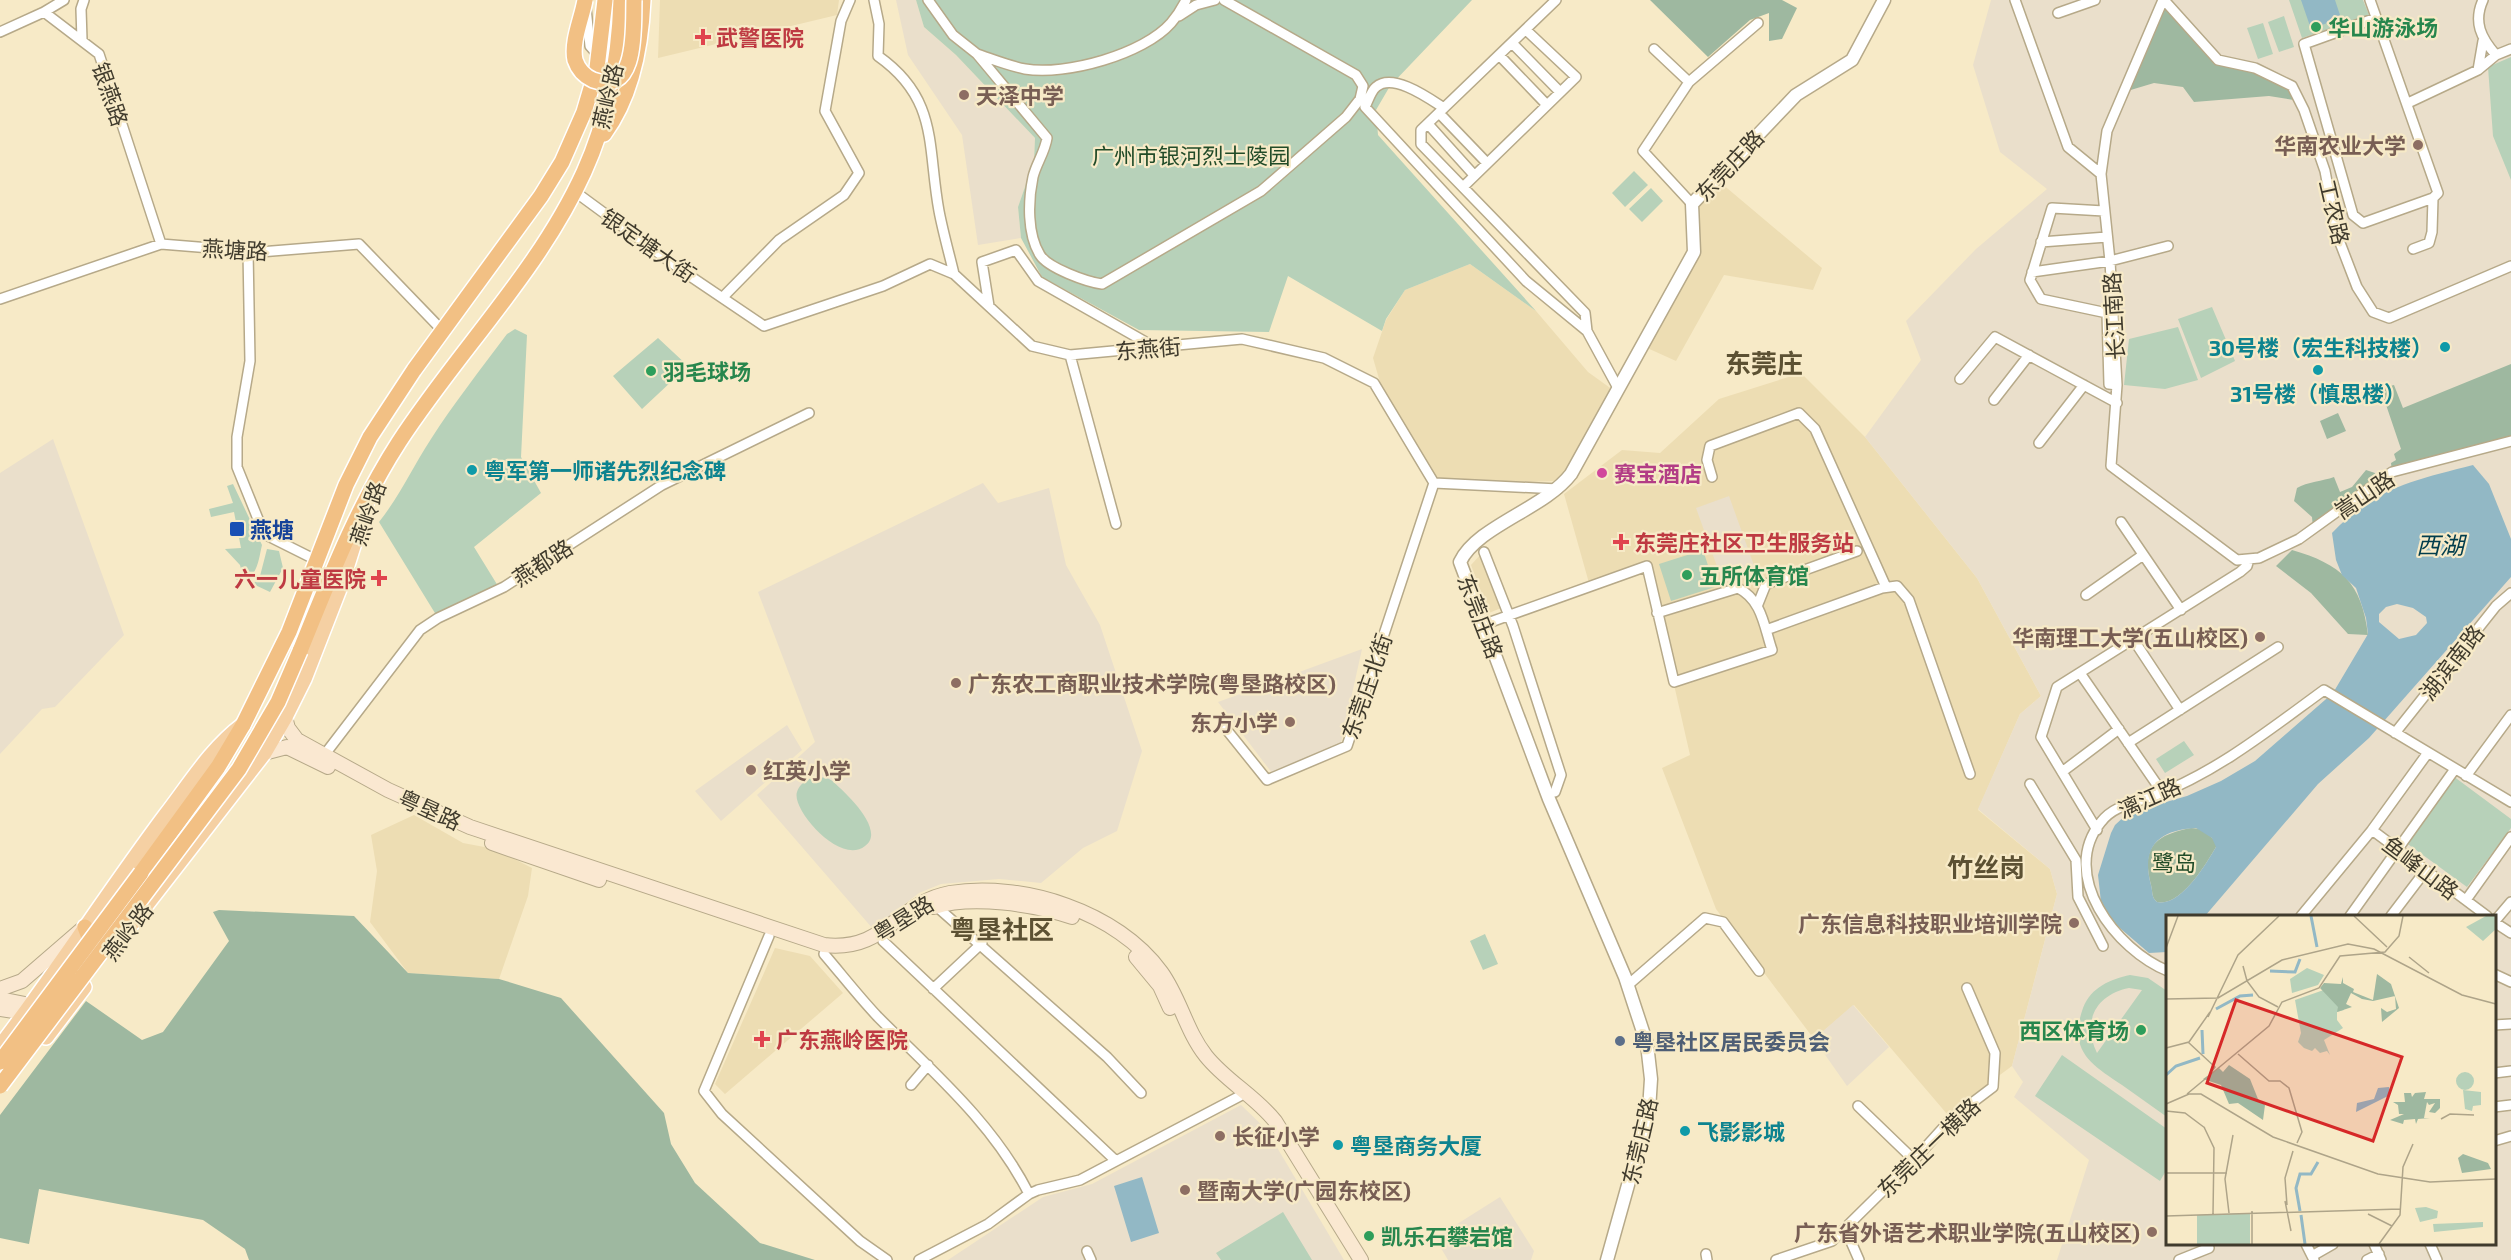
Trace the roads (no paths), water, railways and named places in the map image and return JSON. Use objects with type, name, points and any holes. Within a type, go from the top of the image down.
[{"type":"highway","points":[[584,0],[575,60],[583,73],[602,82],[616,78],[631,60],[634,0]]},
{"type":"highway","name":"燕岭路","points":[[0,1062],[218,767],[243,724],[289,632],[360,456],[393,401],[442,330],[557,171],[584,112],[599,56],[605,0]]},
{"type":"highway","name":"燕岭路","points":[[367,502],[386,462],[412,422],[520,276],[574,192],[595,146],[610,95],[619,43],[621,0]]},
{"type":"highway","points":[[595,146],[616,114],[638,56],[643,0]]},
{"type":"highway","points":[[0,1086],[239,769],[269,719],[342,549],[367,502]]},
{"type":"highway","points":[[85,927],[94,943],[117,942]]},
{"type":"main road","name":"燕岭路","points":[[0,1096],[264,753],[304,679],[361,530],[367,502]]},
{"type":"main road","name":"粤垦路","points":[[285,717],[291,733],[297,740],[321,758],[411,810],[470,836],[824,954],[855,953],[883,941],[915,917],[936,906],[976,902],[1038,909],[1082,921],[1106,933],[1138,959],[1160,986],[1189,1046],[1199,1060],[1272,1128],[1352,1260]]},
{"type":"main road","name":"燕岭路","points":[[31,1011],[85,927],[209,758],[226,738],[243,724]]},
{"type":"main road","name":"粤垦路","points":[[264,753],[287,747],[321,758],[470,826],[824,945],[844,947],[862,943],[878,936],[919,903],[950,893],[996,892],[1031,896],[1083,911],[1129,939],[1160,971],[1201,1049],[1219,1070],[1260,1102],[1275,1121],[1361,1260]]},
{"type":"main road","points":[[0,989],[21,981],[85,927]]},
{"type":"main road","points":[[0,999],[31,1011]]},
{"type":"main road","points":[[0,1009],[31,1011],[68,1009]]},
{"type":"main road","points":[[1,1040],[31,1011]]},
{"type":"main road","points":[[0,1072],[35,1026],[31,1011]]},
{"type":"street","points":[[0,32],[64,0]]},
{"type":"street","points":[[82,40],[81,9],[84,0]]},
{"type":"street","points":[[584,0],[588,15],[590,46],[599,56]]},
{"type":"street","points":[[724,296],[779,240],[844,195],[859,173],[825,111],[841,21],[850,0]]},
{"type":"street","points":[[874,0],[879,24],[878,56],[897,69],[914,90],[929,128],[939,211],[954,274]]},
{"type":"street","points":[[928,0],[952,35],[977,54],[1047,138],[1033,176],[1029,214],[1032,235],[1040,257],[1083,281],[1102,284],[1261,191],[1346,117],[1360,99],[1363,86],[1356,75],[1224,0]]},
{"type":"street","points":[[977,54],[1025,69],[1061,70],[1138,47],[1170,24],[1186,0]]},
{"type":"street","points":[[1174,19],[1188,9],[1215,0]]},
{"type":"street","points":[[1556,0],[1421,130],[1421,144],[1585,313],[1587,331]]},
{"type":"street","name":"东莞庄路","points":[[1607,1260],[1642,1143],[1651,1092],[1647,1044],[1628,985],[1555,812],[1460,562],[1463,554],[1480,540],[1558,489],[1577,465],[1694,252],[1692,204],[1796,95],[1851,60],[1884,0]]},
{"type":"street","points":[[2015,0],[2068,147],[2101,174]]},
{"type":"street","points":[[2058,13],[2095,0]]},
{"type":"street","name":"长江南路","points":[[2163,0],[2107,131],[2101,174],[2110,261],[2117,385],[2111,466],[2237,560],[2254,558]]},
{"type":"street","name":"工农路","points":[[2163,0],[2218,60],[2255,68],[2292,86],[2325,171],[2337,235],[2357,287],[2373,312],[2389,318],[2511,266]]},
{"type":"street","points":[[2370,0],[2438,193],[2433,198],[2363,223],[2353,215],[2304,44],[2376,18]]},
{"type":"street","points":[[2478,69],[2483,41],[2477,13],[2483,0]]},
{"type":"street","name":"银燕路","points":[[44,12],[99,54],[161,244]]},
{"type":"street","points":[[1692,204],[1643,151],[1689,82],[1758,22]]},
{"type":"street","points":[[1462,187],[1576,77],[1526,30]]},
{"type":"street","points":[[2483,41],[2496,56]]},
{"type":"street","points":[[1512,43],[1560,92]]},
{"type":"street","points":[[1654,49],[1689,82]]},
{"type":"street","points":[[2408,103],[2478,69],[2511,49]]},
{"type":"street","points":[[1499,55],[1547,105]]},
{"type":"street","points":[[1487,163],[1442,111],[1410,87],[1382,83],[1374,88],[1365,107],[1526,281],[1587,331],[1618,388]]},
{"type":"street","points":[[1428,124],[1474,174]]},
{"type":"street","name":"银定塘大街","points":[[574,192],[687,274],[724,296]]},
{"type":"street","points":[[2413,249],[2428,243],[2432,232],[2433,198]]},
{"type":"street","points":[[2104,211],[2052,208],[2030,280],[2041,299],[2107,313],[2109,384],[2117,385]]},
{"type":"street","points":[[2041,242],[2107,237]]},
{"type":"street","name":"燕塘路","points":[[0,299],[161,244],[248,251],[359,244],[442,330]]},
{"type":"street","points":[[2032,272],[2110,261],[2168,246]]},
{"type":"street","points":[[989,306],[982,262],[1016,250],[1038,281],[1156,348]]},
{"type":"street","points":[[248,251],[250,361],[237,437],[237,467],[258,519],[268,536],[318,561]]},
{"type":"street","name":"东燕街","points":[[724,296],[764,326],[883,286],[930,264],[954,274],[1032,346],[1070,355],[1242,339],[1324,358],[1374,383],[1434,483]]},
{"type":"street","points":[[1960,379],[1995,337],[2117,403]]},
{"type":"street","points":[[1070,355],[1116,524]]},
{"type":"street","points":[[1994,400],[2029,355]]},
{"type":"street","points":[[2040,443],[2084,385]]},
{"type":"street","name":"燕都路","points":[[321,758],[420,630],[438,618],[504,587],[662,486],[809,413]]},
{"type":"street","points":[[1712,477],[1707,460],[1710,446],[1799,413],[1815,429],[1886,587]]},
{"type":"street","name":"嵩山路","points":[[2097,830],[2041,737],[2057,687],[2240,572],[2254,558],[2299,539],[2392,472],[2511,441]]},
{"type":"street","points":[[1434,483],[1558,489]]},
{"type":"street","name":"东莞庄北街","points":[[1226,729],[1267,780],[1347,746],[1434,483]]},
{"type":"street","points":[[2121,522],[2181,610]]},
{"type":"street","points":[[1758,604],[1766,584],[1857,551]]},
{"type":"street","points":[[1484,552],[1509,616],[1561,775],[1555,792]]},
{"type":"street","points":[[2086,595],[2143,555]]},
{"type":"street","points":[[1485,624],[1647,566],[1657,613],[1674,682],[1772,650],[1758,604],[1750,594],[1738,588],[1657,613]]},
{"type":"street","points":[[1766,630],[1886,587],[1897,586],[1909,600],[1970,774]]},
{"type":"street","name":"湖滨南路","points":[[2395,733],[2496,606],[2511,593]]},
{"type":"street","points":[[2133,639],[2180,710]]},
{"type":"street","points":[[2128,743],[2278,647]]},
{"type":"street","points":[[2080,673],[2162,792]]},
{"type":"street","name":"漓江路","points":[[2166,970],[2157,967],[2117,936],[2093,900],[2085,859],[2101,822],[2115,809],[2162,792],[2228,761],[2326,692],[2395,733]]},
{"type":"street","points":[[2466,776],[2511,715]]},
{"type":"street","points":[[2062,772],[2119,729]]},
{"type":"street","points":[[2395,733],[2511,802]]},
{"type":"street","name":"鱼峰山路","points":[[2427,754],[2372,830],[2486,915]]},
{"type":"street","points":[[2351,915],[2455,769]]},
{"type":"street","points":[[2030,784],[2076,860],[2078,897],[2103,946]]},
{"type":"street","points":[[2302,915],[2372,830]]},
{"type":"street","points":[[2466,900],[2511,837]]},
{"type":"street","points":[[2392,915],[2426,870]]},
{"type":"street","points":[[2496,920],[2511,902]]},
{"type":"street","points":[[936,906],[981,943],[1107,1057],[1141,1093]]},
{"type":"street","points":[[1628,985],[1705,918],[1723,922],[1759,971]]},
{"type":"street","points":[[2496,923],[2511,933]]},
{"type":"street","points":[[769,936],[704,1091],[722,1114],[860,1240],[887,1260]]},
{"type":"street","points":[[883,941],[1116,1161]]},
{"type":"street","points":[[933,989],[981,943]]},
{"type":"street","points":[[824,954],[876,1015],[954,1090],[1011,1160],[1029,1194]]},
{"type":"street","points":[[2496,975],[2511,982]]},
{"type":"street","name":"东莞庄一横路","points":[[1776,1260],[1832,1241],[1914,1160],[1952,1118],[1993,1087],[1995,1053],[1967,988]]},
{"type":"street","points":[[2496,1025],[2511,1024]]},
{"type":"street","points":[[911,1085],[928,1065]]},
{"type":"street","points":[[2496,1073],[2511,1071]]},
{"type":"street","points":[[919,1260],[988,1224],[1029,1194],[1080,1180],[1240,1096]]},
{"type":"street","points":[[2496,1107],[2511,1105]]},
{"type":"street","points":[[1858,1106],[1914,1160]]},
{"type":"street","points":[[2496,1140],[2511,1136]]},
{"type":"street","points":[[1845,1228],[1859,1260]]},
{"type":"street","points":[[2313,1258],[2332,1245]]},
{"type":"street","points":[[2430,1245],[2437,1260]]},
{"type":"street","points":[[2179,1260],[2209,1248]]},
{"type":"street","points":[[2367,1260],[2380,1257]]},
{"type":"water","points":[[2301,0],[2335,0],[2341,18],[2311,29]]},
{"type":"water","name":"西湖","points":[[2473,465],[2489,484],[2511,539],[2511,577],[2369,738],[2318,784],[2206,915],[2166,915],[2166,952],[2149,953],[2114,923],[2101,902],[2098,875],[2115,825],[2128,813],[2187,796],[2221,781],[2255,761],[2333,693],[2368,634],[2366,618],[2356,588],[2342,575],[2336,560],[2332,533],[2364,505],[2397,487]],"holes":[[[2397,604],[2413,608],[2426,617],[2427,623],[2416,635],[2399,639],[2379,622],[2379,614],[2386,607]],[[2196,828],[2212,838],[2216,847],[2192,883],[2175,898],[2166,902],[2157,902],[2153,896],[2148,872],[2148,861],[2155,843],[2171,833]]]},
{"type":"water","points":[[1142,1177],[1159,1233],[1131,1242],[1114,1186]]},
{"type":"place","name":"华山游泳场","points":[[2316,27]]},
{"type":"place","name":"武警医院","points":[[703,37]]},
{"type":"place","name":"天泽中学","points":[[964,95]]},
{"type":"place","name":"华南农业大学","points":[[2418,145]]},
{"type":"place","name":"30号楼（宏生科技楼）","points":[[2445,347]]},
{"type":"place","name":"31号楼（慎思楼）","points":[[2318,370]]},
{"type":"place","name":"羽毛球场","points":[[651,371]]},
{"type":"place","name":"粤军第一师诸先烈纪念碑","points":[[472,470]]},
{"type":"place","name":"赛宝酒店","points":[[1602,473]]},
{"type":"place","name":"燕塘","points":[[237,529]]},
{"type":"place","name":"东莞庄社区卫生服务站","points":[[1621,542]]},
{"type":"place","name":"五所体育馆","points":[[1687,575]]},
{"type":"place","name":"六一儿童医院","points":[[379,578]]},
{"type":"place","name":"华南理工大学(五山校区)","points":[[2260,637]]},
{"type":"place","name":"广东农工商职业技术学院(粤垦路校区)","points":[[956,683]]},
{"type":"place","name":"东方小学","points":[[1290,722]]},
{"type":"place","name":"红英小学","points":[[751,770]]},
{"type":"place","name":"广东信息科技职业培训学院","points":[[2074,923]]},
{"type":"place","name":"西区体育场","points":[[2141,1030]]},
{"type":"place","name":"广东燕岭医院","points":[[762,1039]]},
{"type":"place","name":"粤垦社区居民委员会","points":[[1620,1041]]},
{"type":"place","name":"飞影影城","points":[[1685,1131]]},
{"type":"place","name":"长征小学","points":[[1220,1136]]},
{"type":"place","name":"粤垦商务大厦","points":[[1338,1145]]},
{"type":"place","name":"暨南大学(广园东校区)","points":[[1185,1190]]},
{"type":"place","name":"广东省外语艺术职业学院(五山校区)","points":[[2152,1232]]},
{"type":"place","name":"凯乐石攀岩馆","points":[[1369,1236]]},
{"type":"district","name":"东莞庄","points":[[1764,362]]},
{"type":"district","name":"竹丝岗","points":[[1986,866]]},
{"type":"district","name":"粤垦社区","points":[[1002,928]]},
{"type":"park label","name":"广州市银河烈士陵园","points":[[1191,155]]},
{"type":"park label","name":"鹭岛","points":[[2174,862]]}]
